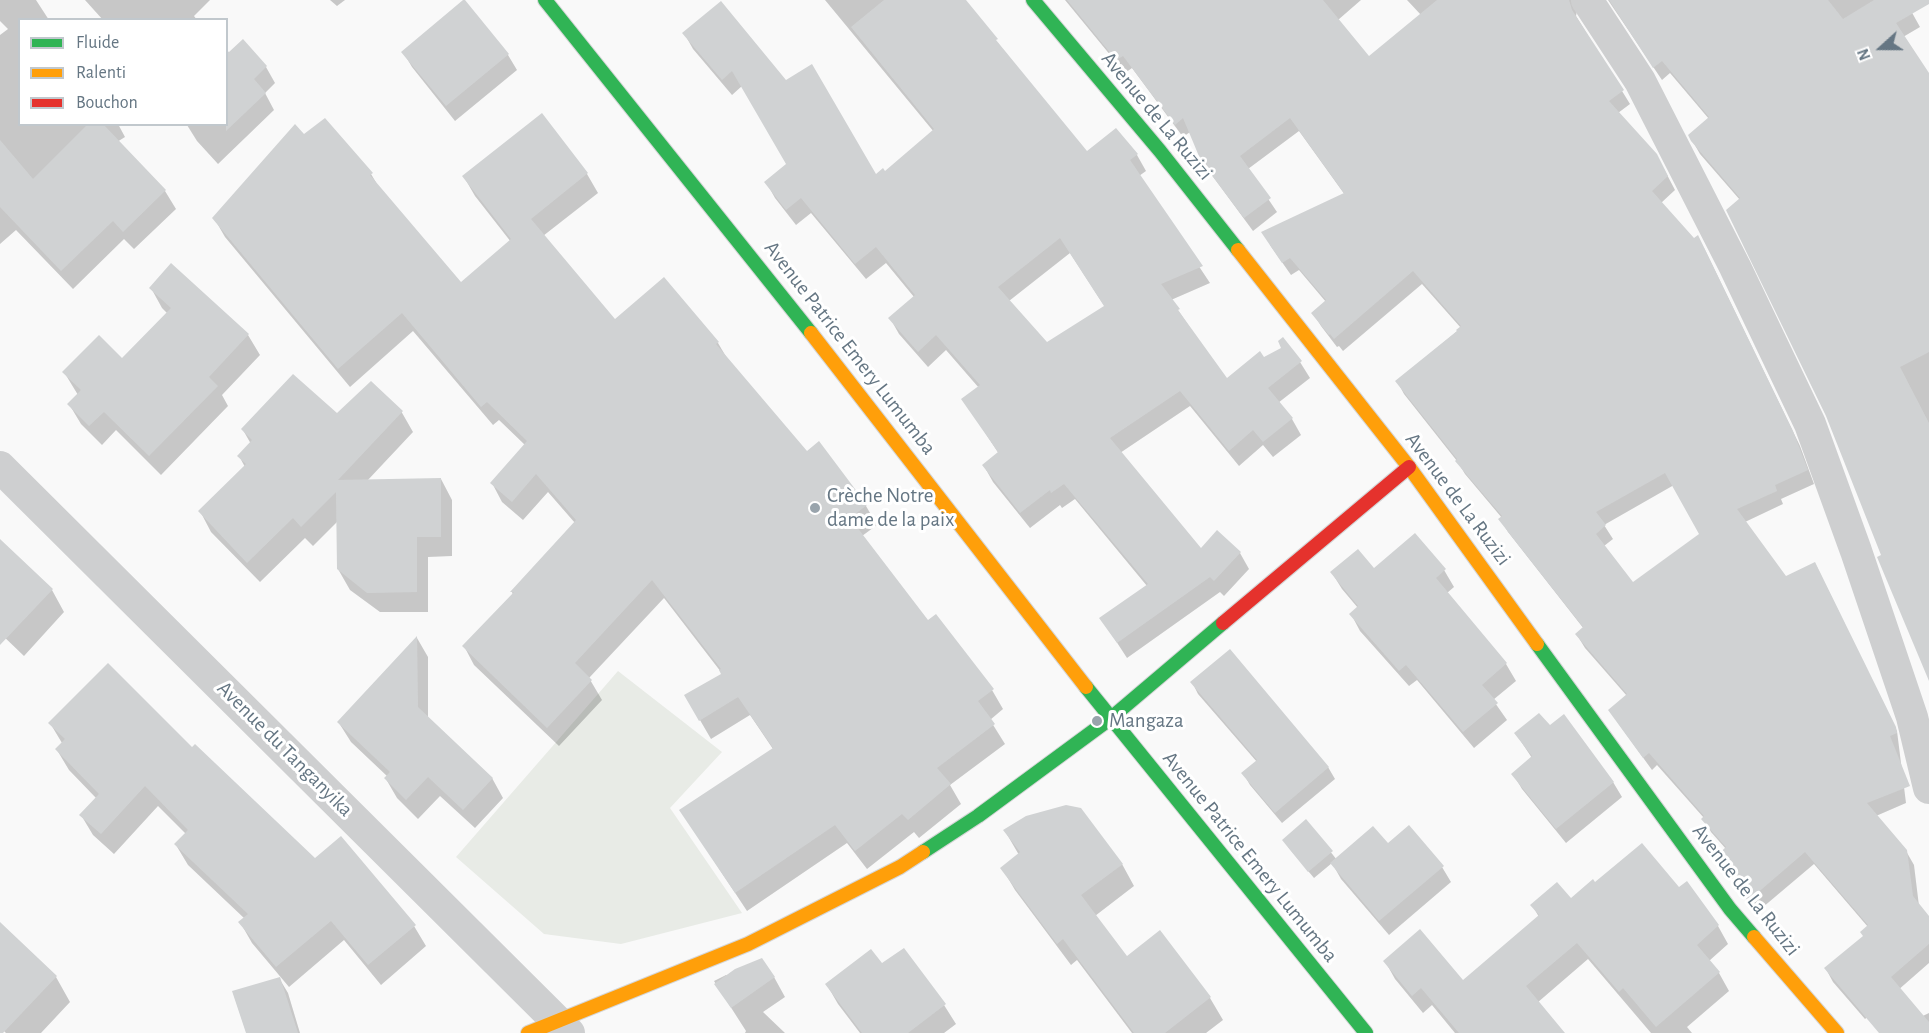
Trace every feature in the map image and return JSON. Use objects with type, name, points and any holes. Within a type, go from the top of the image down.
[{"type":"street","name":"Avenue Patrice Emery Lumumba","points":[[545,0],[749,253],[1111,718],[1366,1033]]},
{"type":"street","name":"Avenue de La Ruzizi","points":[[1033,0],[1160,151],[1409,467],[1730,909],[1837,1033]]},
{"type":"street","points":[[1587,0],[1640,81],[1735,267],[1810,424],[1912,717],[1929,788]]},
{"type":"street","name":"Avenue du Tanganyika","points":[[0,467],[563,1028]]},
{"type":"street","points":[[528,1033],[563,1028],[748,944],[900,867],[978,816],[1111,718],[1409,467]]},
{"type":"shaded area","points":[[618,671],[722,752],[670,808],[742,913],[621,944],[544,934],[456,857]]},
{"type":"building","points":[[463,0],[509,54],[446,106],[401,52]]},
{"type":"building","points":[[884,0],[966,0],[1087,151],[1116,128],[1138,154],[1130,160],[1203,266],[1161,284],[1227,378],[1260,351],[1264,357],[1281,348],[1278,341],[1283,337],[1302,361],[1268,388],[1293,418],[1263,442],[1253,430],[1229,451],[1180,391],[1110,438],[1201,548],[1217,530],[1241,552],[1214,581],[1210,577],[1117,643],[1099,618],[1148,584],[1064,484],[1051,493],[1050,490],[1020,513],[982,465],[998,452],[961,399],[980,385],[936,335],[918,352],[888,318],[915,295],[876,247],[855,264],[801,198],[786,210],[764,182],[786,164],[732,71],[722,80],[682,33],[721,1],[786,80],[812,64],[876,174],[883,168],[885,171],[934,129],[851,27]],"holes":[[[1060,238],[1104,306],[1047,342],[998,287]]]},
{"type":"building","points":[[1067,0],[1323,0],[1369,56],[1437,0],[1569,0],[1572,10],[1624,90],[1609,101],[1657,154],[1668,176],[1652,191],[1694,238],[1698,235],[1793,431],[1808,470],[1775,485],[1777,491],[1737,509],[1786,576],[1815,562],[1896,727],[1897,733],[1890,736],[1910,786],[1867,803],[1907,850],[1913,896],[1929,916],[1929,944],[1891,977],[1929,1022],[1929,1033],[1879,1033],[1824,968],[1863,936],[1860,932],[1868,925],[1805,852],[1748,901],[1715,857],[1726,847],[1701,819],[1704,816],[1649,753],[1643,758],[1608,710],[1627,694],[1575,634],[1583,627],[1498,519],[1502,516],[1455,461],[1457,459],[1395,381],[1461,326],[1413,271],[1334,339],[1311,313],[1326,300],[1290,258],[1282,263],[1261,232],[1344,193],[1290,118],[1240,156],[1271,198],[1244,218],[1201,161],[1183,118],[1175,125],[1123,56],[1116,60]],"holes":[[[1665,473],[1699,534],[1633,582],[1596,534],[1606,525],[1596,512]]]},
{"type":"building","points":[[1609,0],[1828,0],[1843,19],[1874,0],[1929,0],[1929,4],[1896,23],[1929,73],[1929,352],[1900,367],[1929,423],[1929,681],[1877,557],[1881,555],[1826,416],[1726,210],[1740,198],[1688,135],[1709,117],[1662,61],[1653,68]]},
{"type":"building","points":[[243,39],[267,66],[254,79],[266,93],[226,131],[226,126],[228,126],[229,52]]},
{"type":"building","points":[[542,113],[588,173],[531,219],[615,319],[664,277],[719,342],[716,344],[807,451],[819,441],[867,505],[850,518],[928,620],[936,614],[994,689],[978,701],[995,724],[937,768],[951,784],[908,820],[902,814],[855,851],[835,825],[735,893],[679,810],[773,748],[738,697],[699,721],[684,695],[721,674],[719,670],[721,669],[652,580],[575,663],[592,680],[547,728],[462,646],[514,592],[510,592],[576,520],[536,474],[512,502],[490,483],[527,441],[487,402],[481,407],[402,313],[338,369],[212,218],[295,124],[304,134],[325,118],[373,173],[370,175],[461,282],[511,239],[462,176]]},
{"type":"building","points":[[86,126],[105,126],[166,190],[123,232],[113,221],[61,271],[0,207],[0,140],[33,179]]},
{"type":"building","points":[[171,263],[249,334],[209,377],[218,386],[149,456],[104,412],[89,426],[67,404],[81,390],[62,372],[99,335],[122,358],[171,308],[149,288]]},
{"type":"building","points":[[293,374],[337,413],[371,381],[403,411],[338,480],[441,478],[441,537],[417,537],[417,592],[367,593],[337,569],[336,492],[301,527],[293,518],[247,563],[198,511],[246,464],[237,456],[252,440],[241,429]]},
{"type":"building","points":[[1415,533],[1446,569],[1436,578],[1507,663],[1482,685],[1498,703],[1463,732],[1406,665],[1399,671],[1349,614],[1358,606],[1330,572],[1358,549],[1374,568]]},
{"type":"building","points":[[0,539],[53,589],[0,645]]},
{"type":"building","points":[[417,636],[418,707],[493,778],[463,810],[428,777],[406,800],[384,778],[390,772],[337,722]]},
{"type":"building","points":[[1230,649],[1329,767],[1275,813],[1241,773],[1257,760],[1190,682]]},
{"type":"building","points":[[108,663],[192,747],[195,744],[315,858],[341,836],[416,925],[368,965],[331,921],[276,967],[238,922],[248,914],[174,844],[188,830],[145,786],[101,834],[79,815],[99,794],[55,749],[65,739],[48,723]]},
{"type":"building","points":[[1539,713],[1550,725],[1564,714],[1614,782],[1556,829],[1511,774],[1532,756],[1514,733]]},
{"type":"building","points":[[1066,805],[1081,808],[1123,864],[1081,895],[1127,956],[1160,930],[1211,997],[1165,1033],[1134,1033],[1063,939],[1057,944],[1000,868],[1020,852],[1003,830],[1026,816]]},
{"type":"building","points":[[1306,819],[1333,851],[1308,872],[1282,840]]},
{"type":"building","points":[[1409,825],[1444,866],[1379,921],[1330,863],[1373,826],[1388,843]]},
{"type":"building","points":[[1642,843],[1679,887],[1687,881],[1719,925],[1697,945],[1720,972],[1656,1027],[1623,988],[1619,992],[1577,943],[1526,986],[1565,1033],[1459,1033],[1421,988],[1412,996],[1383,961],[1420,929],[1463,980],[1539,915],[1530,905],[1557,882],[1571,898],[1593,879],[1595,882]]},
{"type":"building","points":[[0,922],[57,976],[3,1033],[0,1033]]},
{"type":"building","points":[[904,948],[946,1004],[908,1033],[862,1033],[825,984],[871,949],[882,963]]},
{"type":"building","points":[[762,958],[775,977],[731,1008],[714,984],[735,969]]},
{"type":"building","points":[[280,977],[298,1033],[246,1033],[232,991]]},
{"type":"traffic: fast","points":[[545,0],[811,333]]},
{"type":"traffic: fast","points":[[1033,0],[1160,151],[1238,250]]},
{"type":"traffic: fast","points":[[923,852],[978,816],[1111,718],[1223,623]]},
{"type":"traffic: fast","points":[[1537,644],[1730,909],[1754,937]]},
{"type":"traffic: fast","points":[[1086,687],[1366,1033]]},
{"type":"traffic: slow","points":[[1238,250],[1409,467],[1537,644]]},
{"type":"traffic: slow","points":[[811,333],[1086,687]]},
{"type":"traffic: slow","points":[[528,1033],[748,944],[900,867],[923,852]]},
{"type":"traffic: slow","points":[[1754,937],[1837,1033]]},
{"type":"traffic: jam","points":[[1223,623],[1409,467]]},
{"type":"place","name":"Crèche Notre dame de la paix","points":[[815,508]]},
{"type":"place","name":"Mangaza","points":[[1097,721]]}]
